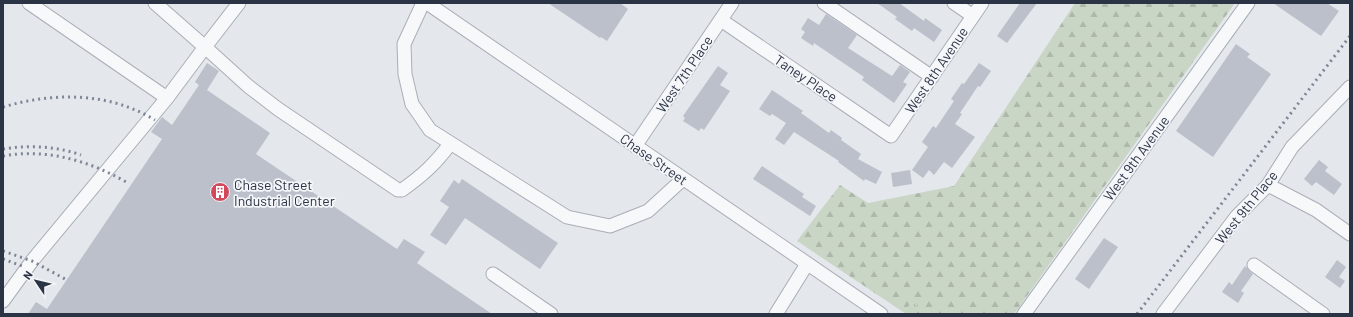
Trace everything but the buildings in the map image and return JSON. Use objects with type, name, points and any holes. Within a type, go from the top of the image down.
[{"type":"street","points":[[29,3],[167,98]]},
{"type":"street","points":[[155,3],[248,86],[278,109],[398,190],[402,190],[436,164],[450,144]]},
{"type":"street","points":[[3,301],[32,261],[167,98],[238,3]]},
{"type":"street","points":[[423,3],[404,44],[405,74],[412,104],[430,130],[450,144],[567,217],[610,226],[648,211],[683,179]]},
{"type":"street","name":"Chase Street","points":[[428,3],[881,314]]},
{"type":"street","name":"West 7th Place","points":[[635,146],[732,3]]},
{"type":"street","points":[[824,3],[932,77]]},
{"type":"street","points":[[954,3],[973,16]]},
{"type":"street","name":"West 8th Avenue","points":[[891,136],[982,3]]},
{"type":"street","name":"West 9th Avenue","points":[[1024,314],[1248,3]]},
{"type":"street","name":"Taney Place","points":[[721,20],[891,136]]},
{"type":"street","name":"West 9th Place","points":[[1163,314],[1237,216],[1268,185],[1292,147],[1350,87]]},
{"type":"street","points":[[1268,185],[1316,210],[1350,234]]},
{"type":"street","points":[[776,314],[807,264]]},
{"type":"street","points":[[1254,265],[1323,314]]},
{"type":"street","points":[[493,274],[551,314]]},
{"type":"green space","points":[[1075,3],[1235,3],[1014,314],[916,314],[919,306],[914,300],[903,312],[797,241],[840,185],[868,203],[954,186]]},
{"type":"green space","points":[[914,299],[919,306],[916,314],[906,314],[903,312]]},
{"type":"railway","points":[[1137,314],[1350,36]]},
{"type":"railway","points":[[3,107],[42,99],[81,97],[119,104],[155,120]]},
{"type":"railway","points":[[3,149],[42,147],[81,155]]},
{"type":"railway","points":[[3,156],[36,154],[68,158],[99,168],[128,183]]},
{"type":"railway","points":[[3,251],[32,261],[65,279]]},
{"type":"railway","points":[[3,259],[22,266]]},
{"type":"place","name":"Chase Street Industrial Center","points":[[220,192]]}]
